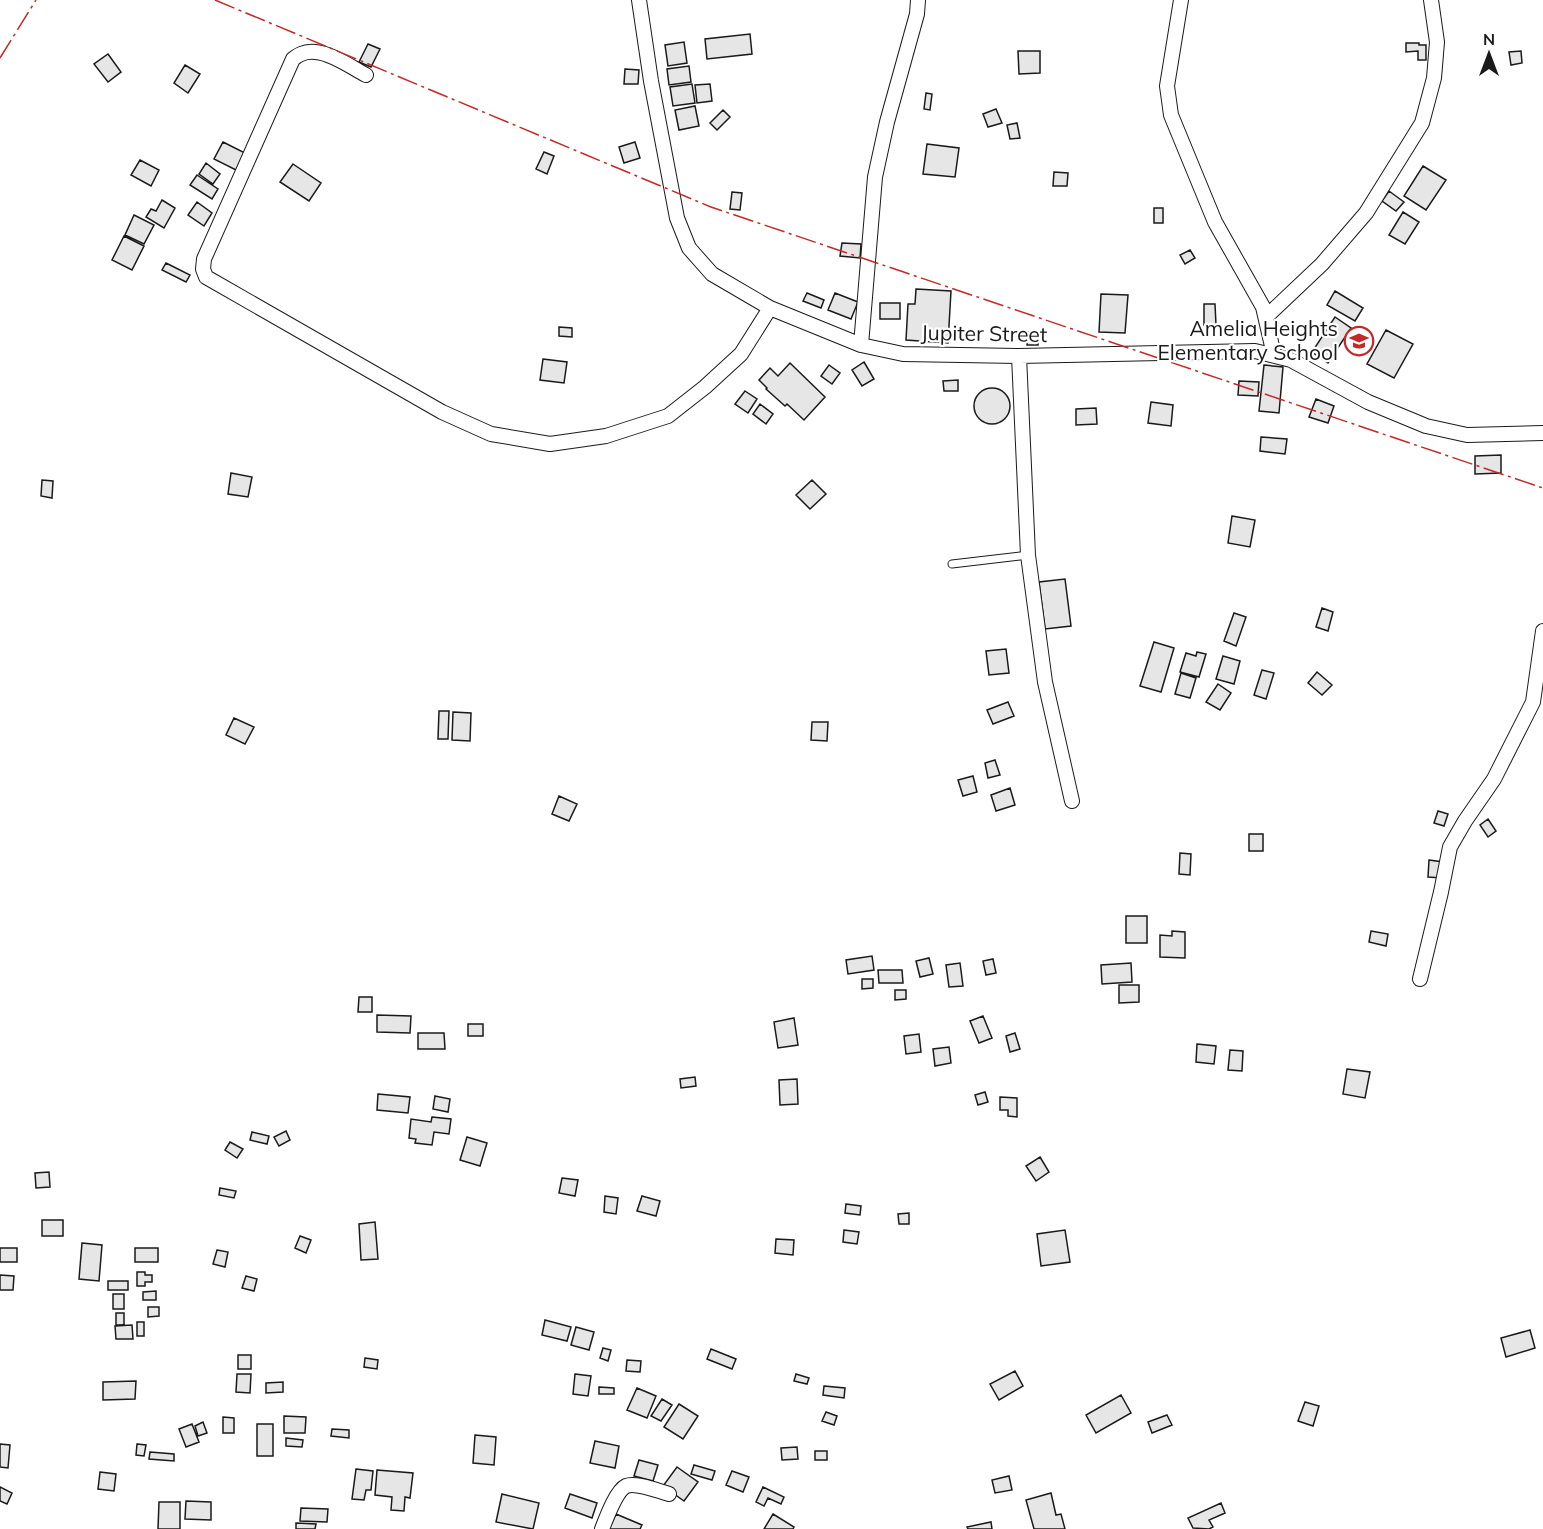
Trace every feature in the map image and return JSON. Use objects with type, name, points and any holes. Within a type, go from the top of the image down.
[{"type":"street","name":"Jupiter Street","points":[[639,0],[651,81],[677,218],[689,248],[712,274],[770,308],[861,345],[903,354],[1019,356],[1255,351],[1291,360],[1368,402],[1426,426],[1467,435],[1543,433]]},
{"type":"street","points":[[861,345],[875,177],[886,122],[917,14],[918,0]]},
{"type":"street","points":[[1181,0],[1167,86],[1171,115],[1215,222],[1258,298],[1266,317],[1274,355]]},
{"type":"street","points":[[1266,317],[1322,264],[1366,213],[1422,123],[1434,78],[1437,42],[1431,0]]},
{"type":"street","points":[[366,75],[324,53],[313,51],[302,53],[293,59],[204,259],[202,269],[206,277],[442,412],[491,434],[550,444],[606,436],[668,416],[705,387],[741,354],[770,308]]},
{"type":"street","points":[[1019,356],[1028,555],[1045,682],[1072,801]]},
{"type":"street","points":[[1420,979],[1450,847],[1494,779],[1533,702],[1543,631]]},
{"type":"street","points":[[602,1529],[617,1497],[625,1486],[642,1486],[669,1494]]},
{"type":"lane","points":[[952,564],[1028,555]]},
{"type":"building","points":[[750,34],[752,54],[707,59],[705,39]]},
{"type":"building","points":[[684,42],[687,63],[668,66],[665,45]]},
{"type":"building","points":[[1406,43],[1426,45],[1426,60],[1418,60],[1418,51],[1406,52]]},
{"type":"building","points":[[368,44],[380,49],[371,67],[359,62]]},
{"type":"building","points":[[1018,51],[1040,51],[1040,73],[1019,74]]},
{"type":"building","points":[[1521,51],[1522,63],[1511,65],[1509,52]]},
{"type":"building","points":[[108,54],[121,72],[108,82],[94,64]]},
{"type":"building","points":[[185,65],[200,74],[188,93],[174,83]]},
{"type":"building","points":[[689,66],[691,82],[669,85],[667,69]]},
{"type":"building","points":[[625,69],[639,70],[638,84],[624,84]]},
{"type":"building","points":[[692,84],[695,103],[673,106],[670,87]]},
{"type":"building","points":[[710,84],[712,101],[697,103],[695,85]]},
{"type":"building","points":[[926,93],[932,94],[930,110],[924,109]]},
{"type":"building","points":[[695,106],[699,126],[679,130],[675,110]]},
{"type":"building","points":[[996,109],[1002,123],[988,127],[983,114]]},
{"type":"building","points":[[723,110],[730,117],[717,130],[710,123]]},
{"type":"building","points":[[1017,123],[1020,138],[1010,139],[1007,125]]},
{"type":"building","points":[[223,142],[247,154],[238,171],[214,159]]},
{"type":"building","points":[[635,142],[640,158],[624,163],[619,147]]},
{"type":"building","points":[[927,144],[959,148],[955,177],[923,174]]},
{"type":"building","points":[[544,152],[554,156],[547,174],[536,169]]},
{"type":"building","points":[[140,160],[159,170],[151,186],[131,175]]},
{"type":"building","points":[[206,163],[220,174],[213,184],[199,174]]},
{"type":"building","points":[[293,164],[321,183],[309,201],[280,182]]},
{"type":"building","points":[[1423,166],[1446,180],[1426,210],[1404,196]]},
{"type":"building","points":[[1054,172],[1068,173],[1067,186],[1053,186]]},
{"type":"building","points":[[197,175],[218,189],[212,199],[190,185]]},
{"type":"building","points":[[1389,191],[1404,202],[1396,211],[1382,201]]},
{"type":"building","points":[[732,192],[742,193],[740,210],[730,209]]},
{"type":"building","points":[[162,200],[175,208],[164,228],[146,217],[151,209],[156,211]]},
{"type":"building","points":[[197,202],[212,213],[204,226],[188,215]]},
{"type":"building","points":[[1154,208],[1163,208],[1163,223],[1154,223]]},
{"type":"building","points":[[1403,212],[1419,222],[1405,244],[1389,235]]},
{"type":"building","points":[[134,215],[154,225],[144,244],[125,235]]},
{"type":"building","points":[[124,236],[144,246],[132,270],[112,260]]},
{"type":"building","points":[[842,243],[861,244],[860,258],[840,256]]},
{"type":"building","points":[[1190,250],[1195,258],[1185,264],[1180,255]]},
{"type":"building","points":[[166,263],[190,275],[186,282],[162,270]]},
{"type":"building","points":[[916,289],[951,291],[948,343],[906,340],[908,304],[915,304]]},
{"type":"building","points":[[1335,291],[1363,308],[1355,321],[1327,305]]},
{"type":"building","points":[[807,293],[824,300],[821,308],[803,301]]},
{"type":"building","points":[[835,293],[858,302],[851,319],[828,310]]},
{"type":"building","points":[[1101,294],[1128,295],[1125,333],[1099,332]]},
{"type":"building","points":[[880,303],[900,303],[900,319],[880,319]]},
{"type":"building","points":[[1204,304],[1215,304],[1216,325],[1204,325]]},
{"type":"building","points":[[1335,317],[1351,328],[1328,363],[1312,352]]},
{"type":"building","points":[[559,327],[572,328],[572,337],[559,336]]},
{"type":"building","points":[[1386,330],[1413,344],[1394,378],[1367,364]]},
{"type":"building","points":[[1027,332],[1038,332],[1038,345],[1027,345]]},
{"type":"building","points":[[543,359],[567,362],[564,383],[540,380]]},
{"type":"building","points":[[864,362],[874,379],[862,386],[852,370]]},
{"type":"building","points":[[790,363],[825,397],[804,420],[787,404],[785,406],[759,380],[770,368],[778,376]]},
{"type":"building","points":[[829,365],[840,373],[832,384],[821,376]]},
{"type":"building","points":[[1264,365],[1283,367],[1279,413],[1259,411]]},
{"type":"building","points":[[958,380],[958,391],[944,391],[943,381]]},
{"type":"building","points":[[1239,381],[1259,382],[1258,396],[1238,395]]},
{"type":"building","points":[[992,388],[1004,394],[1010,406],[1004,418],[992,424],[980,418],[974,406],[980,394]]},
{"type":"building","points":[[745,391],[757,399],[748,413],[735,404]]},
{"type":"building","points":[[1316,399],[1334,406],[1328,423],[1309,417]]},
{"type":"building","points":[[1151,402],[1173,405],[1171,426],[1148,423]]},
{"type":"building","points":[[760,404],[773,414],[766,424],[753,414]]},
{"type":"building","points":[[1096,408],[1097,424],[1076,425],[1076,409]]},
{"type":"building","points":[[1261,437],[1287,439],[1285,454],[1260,451]]},
{"type":"building","points":[[1501,455],[1501,473],[1475,474],[1475,456]]},
{"type":"building","points":[[231,473],[252,477],[248,497],[228,494]]},
{"type":"building","points":[[42,480],[53,481],[52,498],[41,496]]},
{"type":"building","points":[[812,480],[826,494],[810,509],[796,495]]},
{"type":"building","points":[[1232,516],[1255,520],[1250,547],[1228,543]]},
{"type":"building","points":[[1065,579],[1071,626],[1045,629],[1039,582]]},
{"type":"building","points":[[1322,608],[1333,612],[1328,631],[1316,627]]},
{"type":"building","points":[[1234,613],[1246,617],[1236,646],[1224,641]]},
{"type":"building","points":[[1154,642],[1174,648],[1161,692],[1140,686]]},
{"type":"building","points":[[1006,649],[1009,673],[989,675],[986,651]]},
{"type":"building","points":[[1197,652],[1206,654],[1199,677],[1180,672],[1186,653],[1196,656]]},
{"type":"building","points":[[1223,656],[1240,661],[1234,684],[1216,679]]},
{"type":"building","points":[[1262,670],[1274,673],[1266,699],[1254,695]]},
{"type":"building","points":[[1317,672],[1332,685],[1322,695],[1308,683]]},
{"type":"building","points":[[1181,673],[1196,678],[1190,698],[1175,694]]},
{"type":"building","points":[[1218,684],[1231,693],[1220,710],[1206,702]]},
{"type":"building","points":[[1008,702],[1014,716],[993,724],[987,710]]},
{"type":"building","points":[[439,711],[449,711],[448,739],[438,739]]},
{"type":"building","points":[[453,712],[471,713],[470,741],[452,740]]},
{"type":"building","points":[[234,718],[254,727],[245,744],[226,735]]},
{"type":"building","points":[[812,722],[828,722],[827,741],[811,740]]},
{"type":"building","points":[[995,760],[1000,775],[988,778],[985,763]]},
{"type":"building","points":[[973,776],[977,792],[963,796],[958,780]]},
{"type":"building","points":[[1010,788],[1015,805],[996,811],[991,795]]},
{"type":"building","points":[[559,796],[577,804],[569,821],[552,814]]},
{"type":"building","points":[[1438,811],[1448,814],[1444,826],[1434,823]]},
{"type":"building","points":[[1488,819],[1496,831],[1488,837],[1480,825]]},
{"type":"building","points":[[1249,834],[1263,834],[1263,851],[1249,851]]},
{"type":"building","points":[[1180,853],[1191,854],[1190,875],[1179,874]]},
{"type":"building","points":[[1429,860],[1443,862],[1442,878],[1428,877]]},
{"type":"building","points":[[1126,916],[1147,916],[1147,943],[1126,943]]},
{"type":"building","points":[[1172,931],[1185,932],[1185,958],[1160,957],[1160,935],[1172,936]]},
{"type":"building","points":[[1371,931],[1388,934],[1386,946],[1369,942]]},
{"type":"building","points":[[872,956],[874,970],[848,974],[846,960]]},
{"type":"building","points":[[929,958],[933,974],[920,977],[916,961]]},
{"type":"building","points":[[993,959],[996,973],[986,975],[983,961]]},
{"type":"building","points":[[960,963],[963,986],[949,987],[946,965]]},
{"type":"building","points":[[1131,963],[1132,982],[1102,984],[1101,965]]},
{"type":"building","points":[[878,970],[902,970],[903,983],[879,983]]},
{"type":"building","points":[[862,979],[873,979],[873,988],[862,989]]},
{"type":"building","points":[[1119,985],[1139,985],[1139,1002],[1119,1003]]},
{"type":"building","points":[[895,990],[906,990],[906,999],[895,1000]]},
{"type":"building","points":[[359,997],[372,997],[372,1012],[358,1012]]},
{"type":"building","points":[[377,1015],[411,1016],[410,1033],[377,1032]]},
{"type":"building","points":[[983,1016],[992,1038],[979,1043],[970,1021]]},
{"type":"building","points":[[794,1018],[798,1045],[778,1048],[774,1022]]},
{"type":"building","points":[[468,1024],[483,1024],[483,1036],[468,1036]]},
{"type":"building","points":[[418,1033],[444,1033],[445,1049],[418,1049]]},
{"type":"building","points":[[1015,1033],[1020,1049],[1010,1052],[1006,1036]]},
{"type":"building","points":[[919,1034],[921,1052],[906,1054],[904,1036]]},
{"type":"building","points":[[1197,1044],[1216,1046],[1214,1064],[1196,1062]]},
{"type":"building","points":[[949,1047],[951,1063],[935,1066],[933,1049]]},
{"type":"building","points":[[1230,1050],[1243,1051],[1242,1071],[1228,1070]]},
{"type":"building","points":[[1347,1069],[1370,1072],[1365,1098],[1343,1094]]},
{"type":"building","points":[[695,1077],[696,1086],[681,1088],[680,1079]]},
{"type":"building","points":[[797,1079],[798,1104],[780,1105],[779,1080]]},
{"type":"building","points":[[985,1092],[988,1102],[978,1105],[975,1095]]},
{"type":"building","points":[[378,1094],[410,1097],[408,1113],[377,1110]]},
{"type":"building","points":[[435,1096],[450,1099],[448,1112],[433,1109]]},
{"type":"building","points":[[1000,1097],[1017,1098],[1017,1117],[1008,1116],[1008,1110],[1000,1110]]},
{"type":"building","points":[[432,1117],[451,1119],[449,1134],[434,1132],[432,1145],[415,1143],[416,1139],[409,1138],[411,1119],[431,1122]]},
{"type":"building","points":[[286,1131],[290,1140],[279,1146],[274,1137]]},
{"type":"building","points":[[252,1132],[269,1136],[267,1144],[250,1140]]},
{"type":"building","points":[[467,1137],[487,1143],[480,1166],[460,1160]]},
{"type":"building","points":[[230,1142],[243,1149],[237,1158],[225,1150]]},
{"type":"building","points":[[1040,1157],[1049,1172],[1036,1181],[1026,1166]]},
{"type":"building","points":[[49,1172],[50,1187],[36,1188],[35,1173]]},
{"type":"building","points":[[562,1178],[578,1180],[575,1196],[559,1193]]},
{"type":"building","points":[[220,1188],[236,1191],[234,1198],[219,1195]]},
{"type":"building","points":[[605,1196],[618,1198],[616,1214],[604,1212]]},
{"type":"building","points":[[642,1196],[660,1201],[656,1216],[637,1211]]},
{"type":"building","points":[[846,1204],[861,1206],[860,1215],[845,1213]]},
{"type":"building","points":[[909,1213],[909,1224],[899,1224],[898,1214]]},
{"type":"building","points":[[42,1220],[63,1220],[63,1236],[42,1236]]},
{"type":"building","points":[[375,1222],[378,1259],[361,1260],[359,1224]]},
{"type":"building","points":[[844,1230],[859,1232],[857,1244],[843,1242]]},
{"type":"building","points":[[1065,1230],[1070,1262],[1041,1266],[1037,1234]]},
{"type":"building","points":[[300,1236],[311,1240],[306,1253],[295,1248]]},
{"type":"building","points":[[776,1239],[794,1240],[793,1255],[775,1253]]},
{"type":"building","points":[[82,1243],[102,1245],[99,1281],[79,1279]]},
{"type":"building","points":[[0,1248],[17,1248],[17,1262],[0,1262]]},
{"type":"building","points":[[135,1248],[158,1248],[158,1262],[135,1262]]},
{"type":"building","points":[[217,1250],[228,1252],[225,1267],[213,1264]]},
{"type":"building","points":[[137,1272],[152,1275],[152,1282],[145,1282],[145,1286],[137,1286]]},
{"type":"building","points":[[0,1275],[14,1276],[13,1290],[0,1290]]},
{"type":"building","points":[[246,1276],[257,1279],[254,1291],[242,1288]]},
{"type":"building","points":[[108,1281],[128,1281],[128,1290],[108,1290]]},
{"type":"building","points":[[156,1291],[156,1300],[143,1300],[143,1292]]},
{"type":"building","points":[[113,1294],[124,1294],[124,1309],[113,1309]]},
{"type":"building","points":[[148,1307],[159,1307],[159,1316],[148,1317]]},
{"type":"building","points":[[116,1313],[124,1313],[124,1325],[116,1325]]},
{"type":"building","points":[[545,1320],[571,1327],[567,1341],[542,1335]]},
{"type":"building","points":[[137,1322],[144,1322],[144,1336],[137,1336]]},
{"type":"building","points":[[132,1325],[133,1339],[116,1339],[115,1326]]},
{"type":"building","points":[[576,1327],[594,1332],[589,1350],[571,1345]]},
{"type":"building","points":[[1530,1330],[1535,1348],[1506,1357],[1501,1338]]},
{"type":"building","points":[[603,1348],[611,1350],[608,1361],[600,1358]]},
{"type":"building","points":[[711,1349],[736,1359],[732,1369],[707,1359]]},
{"type":"building","points":[[238,1355],[251,1355],[251,1369],[238,1369]]},
{"type":"building","points":[[365,1358],[378,1360],[377,1369],[364,1367]]},
{"type":"building","points":[[627,1360],[641,1361],[640,1372],[626,1371]]},
{"type":"building","points":[[1015,1371],[1023,1386],[999,1400],[990,1384]]},
{"type":"building","points":[[237,1374],[251,1374],[250,1393],[236,1392]]},
{"type":"building","points":[[575,1374],[591,1376],[588,1396],[573,1394]]},
{"type":"building","points":[[796,1374],[809,1378],[807,1384],[794,1381]]},
{"type":"building","points":[[136,1381],[135,1399],[103,1400],[103,1382]]},
{"type":"building","points":[[283,1382],[283,1392],[266,1393],[266,1383]]},
{"type":"building","points":[[824,1386],[845,1388],[844,1398],[823,1395]]},
{"type":"building","points":[[599,1387],[614,1388],[614,1394],[599,1394]]},
{"type":"building","points":[[637,1388],[656,1396],[647,1418],[627,1410]]},
{"type":"building","points":[[1121,1395],[1131,1413],[1096,1433],[1086,1415]]},
{"type":"building","points":[[662,1399],[672,1405],[661,1421],[651,1416]]},
{"type":"building","points":[[1305,1402],[1319,1406],[1313,1426],[1298,1421]]},
{"type":"building","points":[[679,1404],[698,1416],[683,1439],[664,1427]]},
{"type":"building","points":[[826,1412],[837,1416],[834,1425],[822,1421]]},
{"type":"building","points":[[1167,1415],[1172,1425],[1152,1433],[1148,1422]]},
{"type":"building","points":[[284,1416],[306,1417],[305,1433],[284,1433]]},
{"type":"building","points":[[223,1417],[234,1418],[234,1433],[223,1433]]},
{"type":"building","points":[[203,1422],[207,1433],[198,1436],[195,1426]]},
{"type":"building","points":[[192,1424],[199,1442],[186,1447],[179,1429]]},
{"type":"building","points":[[257,1424],[273,1424],[273,1456],[257,1456]]},
{"type":"building","points":[[332,1429],[349,1430],[349,1438],[331,1436]]},
{"type":"building","points":[[475,1435],[496,1437],[494,1465],[473,1463]]},
{"type":"building","points":[[286,1438],[303,1440],[302,1447],[286,1446]]},
{"type":"building","points":[[595,1441],[619,1446],[615,1468],[590,1463]]},
{"type":"building","points":[[0,1444],[10,1445],[8,1468],[0,1467]]},
{"type":"building","points":[[137,1444],[146,1445],[144,1456],[136,1455]]},
{"type":"building","points":[[797,1447],[798,1459],[782,1460],[781,1448]]},
{"type":"building","points":[[815,1451],[827,1451],[827,1460],[815,1460]]},
{"type":"building","points":[[150,1452],[174,1454],[174,1461],[149,1459]]},
{"type":"building","points":[[639,1460],[658,1465],[653,1481],[634,1476]]},
{"type":"building","points":[[694,1465],[715,1471],[712,1480],[691,1474]]},
{"type":"building","points":[[677,1467],[698,1482],[684,1501],[663,1486]]},
{"type":"building","points":[[356,1469],[373,1471],[371,1490],[366,1490],[364,1500],[352,1499]]},
{"type":"building","points":[[377,1470],[413,1473],[410,1498],[405,1497],[404,1511],[391,1510],[392,1497],[375,1495]]},
{"type":"building","points":[[732,1471],[749,1477],[743,1492],[726,1485]]},
{"type":"building","points":[[100,1472],[116,1474],[114,1491],[98,1489]]},
{"type":"building","points":[[1009,1476],[1012,1490],[995,1493],[992,1480]]},
{"type":"building","points":[[0,1487],[12,1493],[7,1504],[0,1501]]},
{"type":"building","points":[[763,1487],[784,1497],[781,1504],[768,1498],[764,1506],[756,1502]]},
{"type":"building","points":[[1051,1493],[1056,1515],[1061,1514],[1065,1529],[1034,1529],[1026,1500]]},
{"type":"building","points":[[502,1494],[539,1503],[533,1529],[496,1522]]},
{"type":"building","points":[[570,1494],[597,1503],[592,1518],[565,1508]]},
{"type":"building","points":[[186,1501],[211,1502],[211,1520],[185,1519]]},
{"type":"building","points":[[159,1502],[180,1502],[180,1529],[158,1529]]},
{"type":"building","points":[[1221,1503],[1225,1513],[1209,1520],[1213,1527],[1193,1528],[1188,1518]]},
{"type":"building","points":[[301,1508],[328,1509],[327,1522],[300,1521]]},
{"type":"building","points":[[616,1514],[642,1525],[640,1529],[609,1529]]},
{"type":"building","points":[[773,1514],[794,1527],[793,1529],[764,1529]]},
{"type":"building","points":[[991,1522],[992,1529],[968,1529],[967,1527]]},
{"type":"building","points":[[296,1523],[316,1524],[315,1529],[296,1529]]},
{"type":"power","points":[[0,58],[36,0]]},
{"type":"power","points":[[215,0],[711,207],[1543,488]]},
{"type":"place","name":"Amelia Heights Elementary School","points":[[1359,341]]}]
